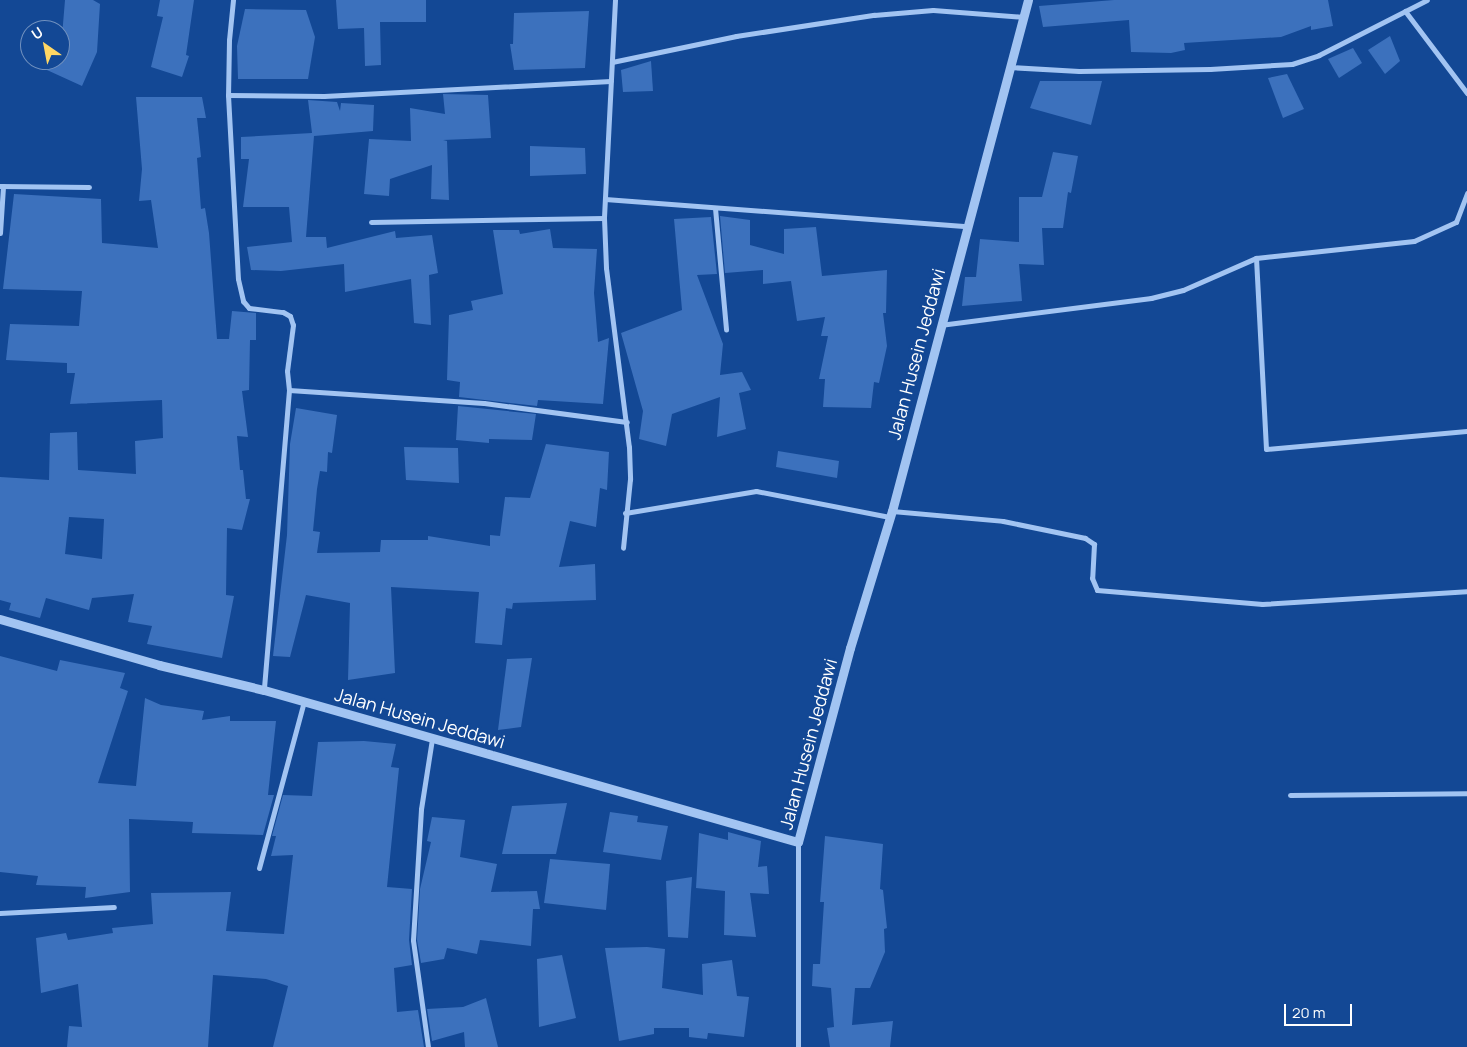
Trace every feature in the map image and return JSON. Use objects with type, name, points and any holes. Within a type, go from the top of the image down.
[{"type":"street","points":[[233,0],[228,40],[228,95],[239,287],[249,308],[283,312],[291,318],[293,325],[287,371],[289,390],[264,690]]},
{"type":"street","points":[[615,0],[604,218],[606,268],[628,422],[630,479],[625,513],[623,548]]},
{"type":"street","name":"Jalan Husein Jeddawi","points":[[0,620],[159,665],[264,690],[798,842],[891,514],[1028,0]]},
{"type":"street","points":[[1009,67],[1079,70],[1191,70],[1292,64],[1319,55],[1427,0]]},
{"type":"street","points":[[612,62],[736,36],[874,15],[933,10],[1024,17]]},
{"type":"street","points":[[1405,11],[1467,93]]},
{"type":"street","points":[[228,95],[324,96],[611,81]]},
{"type":"street","points":[[0,233],[2,186],[89,187]]},
{"type":"street","points":[[940,325],[1151,298],[1184,290],[1256,258],[1414,241],[1456,222],[1467,193]]},
{"type":"street","points":[[605,200],[967,226]]},
{"type":"street","points":[[714,208],[726,330]]},
{"type":"street","points":[[371,222],[604,218]]},
{"type":"street","points":[[1256,258],[1266,449],[1467,431]]},
{"type":"street","points":[[289,390],[484,403],[628,422]]},
{"type":"street","points":[[625,513],[756,491],[891,514],[1003,521],[1085,538],[1094,544],[1092,578],[1097,590],[1262,604],[1467,591]]},
{"type":"street","points":[[259,868],[304,702]]},
{"type":"street","points":[[428,1047],[413,940],[421,809],[432,739]]},
{"type":"street","points":[[1290,795],[1467,793]]},
{"type":"street","points":[[798,842],[798,1047]]},
{"type":"street","points":[[0,913],[50,913],[114,907]]},
{"type":"building","points":[[65,0],[93,0],[100,4],[97,52],[82,86],[47,70],[70,70],[70,20],[63,20]]},
{"type":"building","points":[[160,0],[194,0],[186,55],[189,56],[182,77],[151,67],[163,17],[157,16]]},
{"type":"building","points":[[336,0],[426,0],[426,22],[380,22],[381,65],[365,66],[364,28],[338,29]]},
{"type":"building","points":[[1114,0],[1328,0],[1333,26],[1311,30],[1311,26],[1281,37],[1184,43],[1185,50],[1171,53],[1131,52],[1129,20],[1043,27],[1039,6]]},
{"type":"building","points":[[245,9],[306,10],[315,37],[308,79],[238,79],[237,46]]},
{"type":"building","points":[[589,11],[585,68],[514,70],[510,44],[513,44],[514,13]]},
{"type":"building","points":[[1390,36],[1400,61],[1385,74],[1368,50]]},
{"type":"building","points":[[1353,48],[1362,63],[1339,78],[1328,59]]},
{"type":"building","points":[[651,61],[653,91],[623,92],[621,70]]},
{"type":"building","points":[[1287,74],[1304,109],[1283,118],[1268,78]]},
{"type":"building","points":[[1040,81],[1102,81],[1091,125],[1030,108]]},
{"type":"building","points":[[443,94],[488,95],[491,138],[443,140],[447,141],[449,200],[431,199],[432,165],[390,179],[389,196],[364,194],[369,139],[411,141],[410,108],[445,114]]},
{"type":"building","points":[[136,97],[202,97],[206,118],[197,118],[201,157],[197,158],[201,209],[205,208],[209,233],[217,339],[229,339],[232,311],[256,313],[256,340],[250,340],[249,390],[242,391],[248,437],[237,436],[240,470],[243,470],[246,499],[250,499],[242,530],[227,528],[226,595],[234,596],[222,658],[147,644],[152,626],[128,622],[134,594],[92,598],[89,610],[46,598],[40,618],[9,610],[11,603],[0,600],[0,477],[49,480],[50,433],[77,432],[78,470],[136,474],[135,441],[163,438],[162,400],[70,404],[75,373],[67,373],[67,363],[6,360],[10,324],[79,326],[82,291],[3,289],[14,194],[101,199],[102,243],[158,248],[151,200],[139,201],[142,169]],"holes":[[[69,517],[104,519],[102,559],[65,554]]]},
{"type":"building","points":[[308,100],[337,102],[340,111],[341,103],[374,105],[373,131],[314,136],[306,237],[326,237],[327,248],[395,231],[396,238],[432,235],[438,273],[429,275],[431,325],[414,323],[411,279],[345,292],[344,264],[281,271],[251,270],[247,247],[292,242],[289,207],[243,207],[249,159],[241,159],[241,137],[312,133]]},
{"type":"building","points":[[530,146],[585,148],[586,174],[530,176]]},
{"type":"building","points":[[1053,152],[1078,156],[1071,193],[1068,192],[1063,228],[1042,228],[1044,265],[1019,264],[1022,301],[962,306],[965,277],[976,277],[980,239],[1019,242],[1019,197],[1042,197]]},
{"type":"building","points":[[720,216],[750,220],[750,245],[784,254],[784,229],[816,227],[822,276],[887,270],[886,313],[883,313],[887,346],[879,383],[874,382],[871,408],[823,407],[825,379],[819,379],[828,336],[821,336],[825,317],[797,321],[791,281],[763,284],[763,270],[725,273]]},
{"type":"building","points":[[711,217],[717,274],[697,275],[723,344],[720,375],[742,372],[751,390],[739,393],[746,429],[717,437],[720,397],[672,414],[666,446],[639,439],[643,411],[621,333],[682,310],[674,219]]},
{"type":"building","points":[[550,229],[553,248],[597,249],[594,293],[598,342],[609,338],[603,404],[538,400],[537,406],[459,397],[460,382],[447,380],[449,315],[473,310],[471,301],[503,294],[493,230],[519,230],[520,234]]},
{"type":"building","points":[[458,406],[536,414],[532,440],[489,439],[489,443],[456,440]]},
{"type":"building","points":[[296,408],[337,415],[332,453],[328,452],[327,472],[320,471],[317,489],[313,531],[320,532],[317,553],[380,552],[381,540],[428,540],[428,536],[490,546],[490,535],[500,536],[505,497],[530,498],[546,444],[609,452],[607,490],[600,488],[596,527],[570,521],[559,567],[595,564],[596,600],[513,603],[512,609],[506,608],[502,645],[475,643],[479,592],[391,587],[395,673],[348,680],[350,603],[306,595],[290,657],[273,656],[287,535],[290,444]]},
{"type":"building","points":[[404,447],[458,448],[459,483],[406,480]]},
{"type":"building","points":[[778,451],[839,461],[837,478],[776,467]]},
{"type":"building","points":[[0,656],[57,671],[60,660],[125,673],[120,688],[128,691],[98,783],[136,786],[145,698],[161,705],[204,711],[202,720],[230,716],[230,721],[276,721],[268,795],[274,795],[263,835],[192,833],[193,822],[129,819],[130,892],[85,898],[86,887],[36,885],[38,876],[0,872]]},
{"type":"building","points":[[532,658],[521,727],[498,730],[507,659]]},
{"type":"building","points":[[364,741],[396,744],[391,767],[399,768],[387,887],[412,889],[409,940],[412,965],[394,968],[397,1012],[418,1010],[424,1047],[273,1047],[288,986],[266,979],[213,975],[208,1047],[67,1047],[69,1026],[82,1027],[78,984],[41,993],[36,938],[66,933],[68,940],[113,933],[112,928],[153,924],[151,893],[231,892],[226,931],[284,934],[293,855],[271,856],[276,836],[272,836],[283,795],[312,796],[318,742]]},
{"type":"building","points":[[567,803],[556,854],[502,854],[512,806]]},
{"type":"building","points":[[610,812],[638,816],[637,822],[668,826],[661,860],[603,852]]},
{"type":"building","points":[[432,817],[465,820],[460,857],[497,864],[491,892],[537,891],[540,909],[533,909],[531,946],[480,940],[477,954],[447,948],[444,959],[421,963],[417,940],[420,889],[431,842],[427,841]]},
{"type":"building","points":[[728,832],[761,841],[758,867],[767,866],[769,894],[750,893],[756,937],[724,935],[725,891],[696,888],[699,833],[728,840]]},
{"type":"building","points":[[825,836],[883,844],[880,889],[883,890],[887,928],[884,929],[885,952],[870,988],[855,988],[852,1025],[893,1021],[890,1047],[830,1047],[827,1028],[834,1027],[831,988],[812,986],[813,964],[820,964],[824,902],[820,902]]},
{"type":"building","points":[[550,859],[610,864],[606,910],[544,903]]},
{"type":"building","points":[[692,877],[688,938],[668,937],[666,881]]},
{"type":"building","points":[[647,947],[665,949],[662,988],[703,995],[702,964],[732,960],[737,996],[749,997],[744,1037],[708,1033],[707,1039],[689,1037],[689,1028],[654,1028],[654,1034],[619,1041],[605,948]]},
{"type":"building","points":[[562,955],[576,1018],[539,1027],[537,959]]},
{"type":"building","points":[[486,998],[498,1047],[465,1047],[464,1032],[432,1041],[427,1009],[463,1007]]}]
